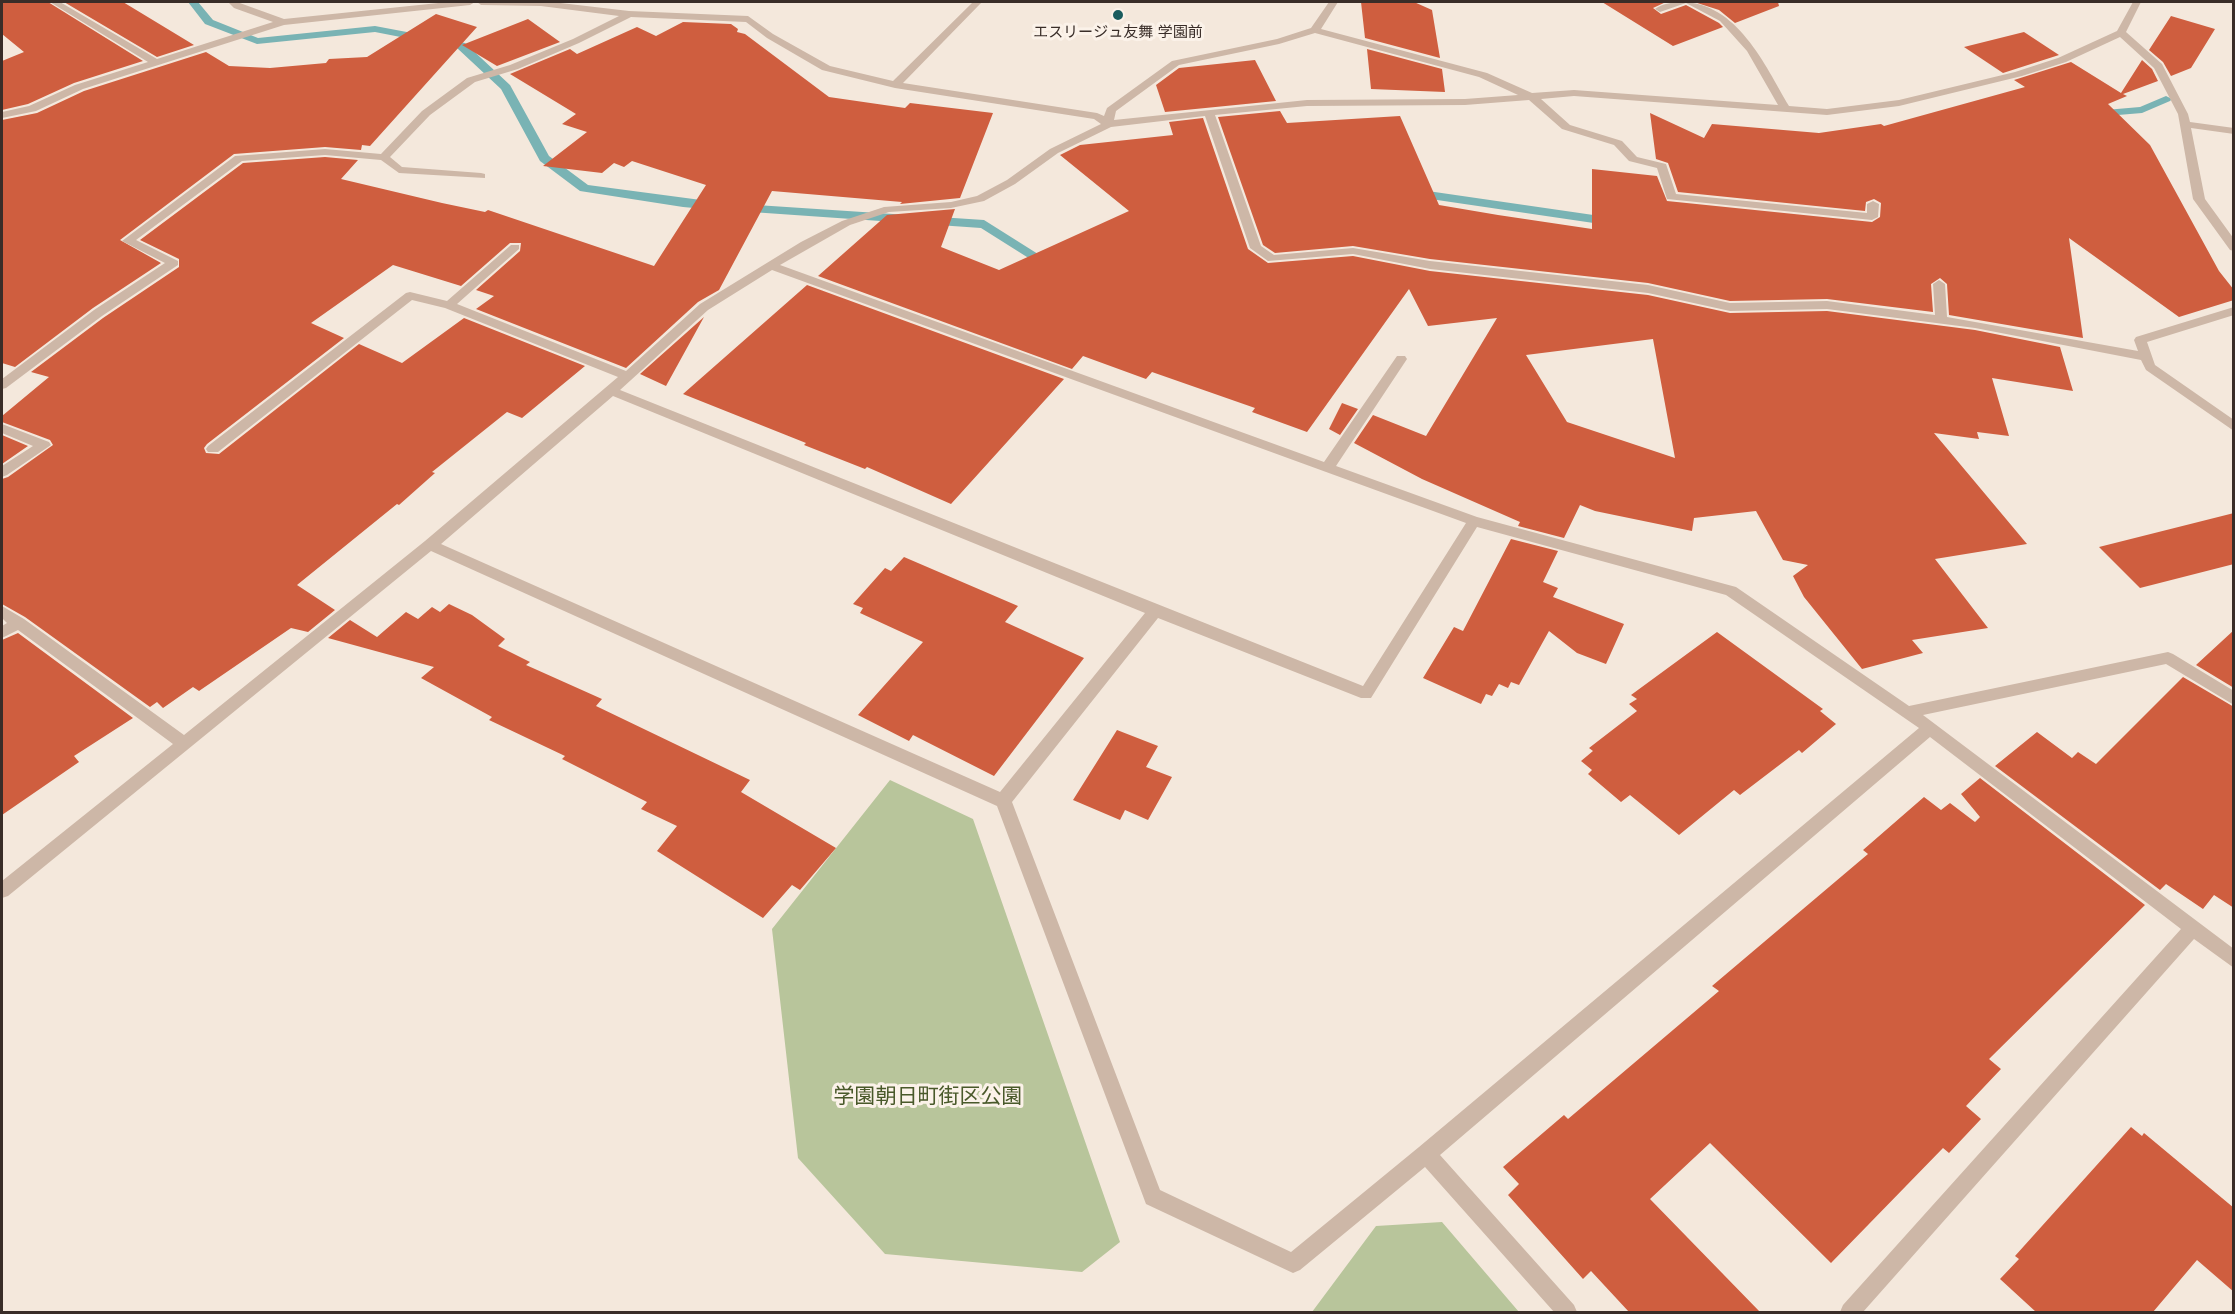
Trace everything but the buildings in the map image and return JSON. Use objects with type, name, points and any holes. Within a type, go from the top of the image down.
[{"type":"street","points":[[54,2],[155,62]]},
{"type":"street","points":[[235,4],[252,2]]},
{"type":"street","points":[[2,115],[32,109],[79,87],[283,22],[470,2]]},
{"type":"street","points":[[481,2],[541,3],[629,14],[748,19],[770,36],[826,68],[895,85],[1097,116],[1108,124]]},
{"type":"street","points":[[895,85],[978,2]]},
{"type":"street","points":[[1315,30],[1333,2]]},
{"type":"street","points":[[1660,9],[1682,2]]},
{"type":"street","points":[[1690,2],[1723,19],[1752,50],[1785,108]]},
{"type":"street","points":[[2,891],[430,545],[611,391],[704,306],[805,244],[846,224],[888,208],[951,206],[980,199],[1011,182],[1054,151],[1108,124],[1306,103],[1465,102],[1574,93],[1827,112],[1899,103],[2062,60],[2121,33],[2137,2]]},
{"type":"street","points":[[235,4],[283,22]]},
{"type":"street","points":[[384,157],[426,113],[471,80],[514,67],[576,41],[629,14]]},
{"type":"street","points":[[1108,124],[1111,110],[1176,63],[1279,41],[1315,30],[1483,75],[1534,98],[1566,127],[1618,143],[1633,159],[1662,166],[1671,197],[1872,217],[1873,204]]},
{"type":"street","points":[[2121,33],[2158,66],[2183,114],[2199,199],[2232,245]]},
{"type":"street","points":[[1209,114],[1256,248],[1272,259],[1353,251],[1430,264],[1647,289],[1730,307],[1827,306],[1975,324],[2146,357]]},
{"type":"street","points":[[2185,124],[2234,131]]},
{"type":"street","points":[[2,385],[99,313],[174,263],[128,241],[239,158],[325,152],[384,157],[399,170],[481,176]]},
{"type":"street","points":[[449,305],[515,248]]},
{"type":"street","points":[[770,265],[1474,522],[1731,591],[1930,728],[2234,960]]},
{"type":"street","points":[[1939,284],[1941,320]]},
{"type":"street","points":[[213,449],[410,296],[449,305],[627,376]]},
{"type":"street","points":[[2234,311],[2140,340],[2150,367],[2234,427]]},
{"type":"street","points":[[1328,468],[1401,359]]},
{"type":"street","points":[[611,391],[1366,694],[1474,522]]},
{"type":"street","points":[[2,428],[44,445],[2,472]]},
{"type":"street","points":[[430,545],[1003,801],[1153,1197],[1293,1263],[1426,1154],[1930,728]]},
{"type":"street","points":[[2,611],[185,744]]},
{"type":"street","points":[[1003,801],[1155,611]]},
{"type":"street","points":[[2,632],[19,623]]},
{"type":"street","points":[[1908,712],[2168,658],[2234,699]]},
{"type":"street","points":[[1850,1312],[2192,929]]},
{"type":"street","points":[[1426,1154],[1568,1312]]},
{"type":"green space","name":"学園朝日町街区公園","points":[[890,780],[973,819],[1120,1242],[1082,1272],[885,1254],[798,1158],[772,929]]},
{"type":"green space","points":[[1442,1222],[1519,1312],[1312,1312],[1376,1226]]},
{"type":"waterway","points":[[193,2],[209,22],[257,41],[375,29],[461,45],[506,87],[544,158],[584,188],[716,206]]},
{"type":"waterway","points":[[2094,114],[2142,110],[2166,99]]},
{"type":"waterway","points":[[1414,193],[1614,222]]},
{"type":"waterway","points":[[741,208],[984,224],[1051,266]]},
{"type":"place","name":"エスリージュ友舞 学園前","points":[[1118,15]]}]
